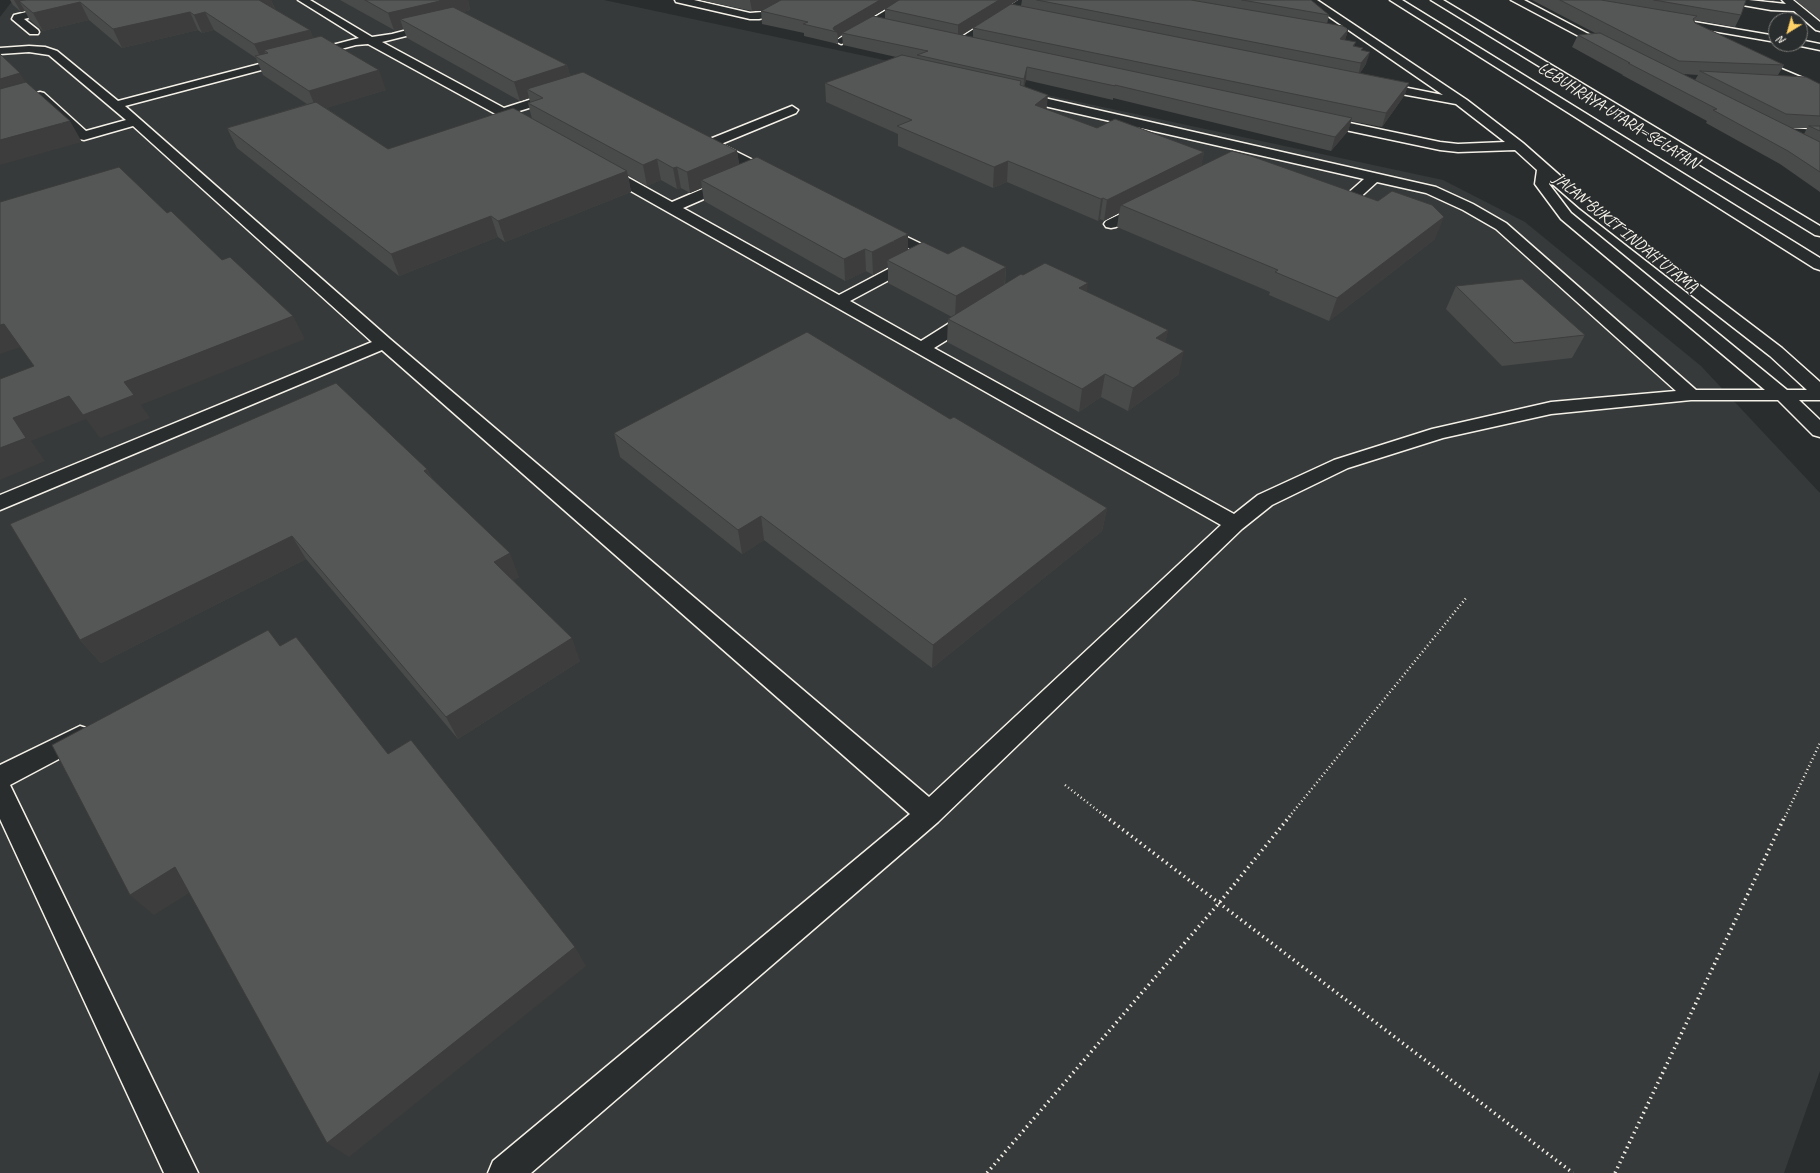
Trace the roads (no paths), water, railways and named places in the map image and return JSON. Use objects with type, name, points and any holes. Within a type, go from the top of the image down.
[{"type":"main road","points":[[34,32],[17,19],[18,17],[89,0]]},
{"type":"main road","points":[[303,0],[370,40],[543,135]]},
{"type":"main road","points":[[680,0],[750,16],[765,15],[795,0]]},
{"type":"main road","points":[[841,40],[910,0]]},
{"type":"main road","points":[[960,42],[1025,0]]},
{"type":"main road","points":[[1310,0],[1463,103],[1544,168]]},
{"type":"main road","name":"LEBUHRAYA UTARA–SELATAN","points":[[1395,0],[1820,265]]},
{"type":"main road","name":"LEBUHRAYA UTARA–SELATAN","points":[[1436,0],[1820,232]]},
{"type":"main road","points":[[1516,0],[1619,53]]},
{"type":"main road","points":[[1730,0],[1771,7],[1797,8]]},
{"type":"main road","points":[[1787,0],[1820,28]]},
{"type":"main road","points":[[1008,11],[1023,14]]},
{"type":"main road","points":[[1659,19],[1768,38]]},
{"type":"main road","points":[[1675,21],[1680,26],[1708,39]]},
{"type":"main road","points":[[116,105],[370,40],[393,37],[446,23]]},
{"type":"main road","points":[[870,23],[885,27]]},
{"type":"main road","points":[[1341,35],[1372,41]]},
{"type":"main road","points":[[945,39],[975,46]]},
{"type":"main road","points":[[1808,45],[1820,47]]},
{"type":"main road","points":[[0,51],[29,49],[45,50],[53,53],[116,105],[384,343],[929,814]]},
{"type":"main road","points":[[1743,55],[1806,84]]},
{"type":"main road","points":[[1775,83],[1820,86]]},
{"type":"main road","points":[[1370,84],[1463,103]]},
{"type":"main road","points":[[503,112],[568,91]]},
{"type":"main road","points":[[1008,93],[1431,190],[1468,207],[1501,226],[1691,396]]},
{"type":"main road","points":[[0,107],[40,96],[84,136],[134,122]]},
{"type":"main road","points":[[710,144],[792,110]]},
{"type":"main road","points":[[1310,118],[1446,147],[1518,146]]},
{"type":"main road","points":[[1800,145],[1769,129],[1820,134]]},
{"type":"main road","points":[[696,137],[783,180]]},
{"type":"main road","points":[[590,162],[1235,524]]},
{"type":"main road","name":"JALAN BUKIT INDAH UTAMA","points":[[1544,168],[1584,205],[1776,352],[1820,392]]},
{"type":"main road","name":"JALAN BUKIT INDAH UTAMA","points":[[1544,168],[1542,184],[1566,216],[1783,395],[1820,431]]},
{"type":"main road","points":[[671,208],[762,169]]},
{"type":"main road","points":[[1313,189],[1350,198],[1374,177]]},
{"type":"main road","points":[[1111,224],[1158,199]]},
{"type":"main road","points":[[837,302],[929,253],[873,225]]},
{"type":"main road","points":[[921,348],[986,309]]},
{"type":"main road","points":[[0,503],[384,343]]},
{"type":"main road","points":[[505,1173],[929,814],[1235,524],[1265,500],[1340,464],[1439,433],[1550,408],[1691,396],[1820,395]]},
{"type":"main road","points":[[0,778],[97,727]]},
{"type":"main road","points":[[0,791],[181,1173]]}]
